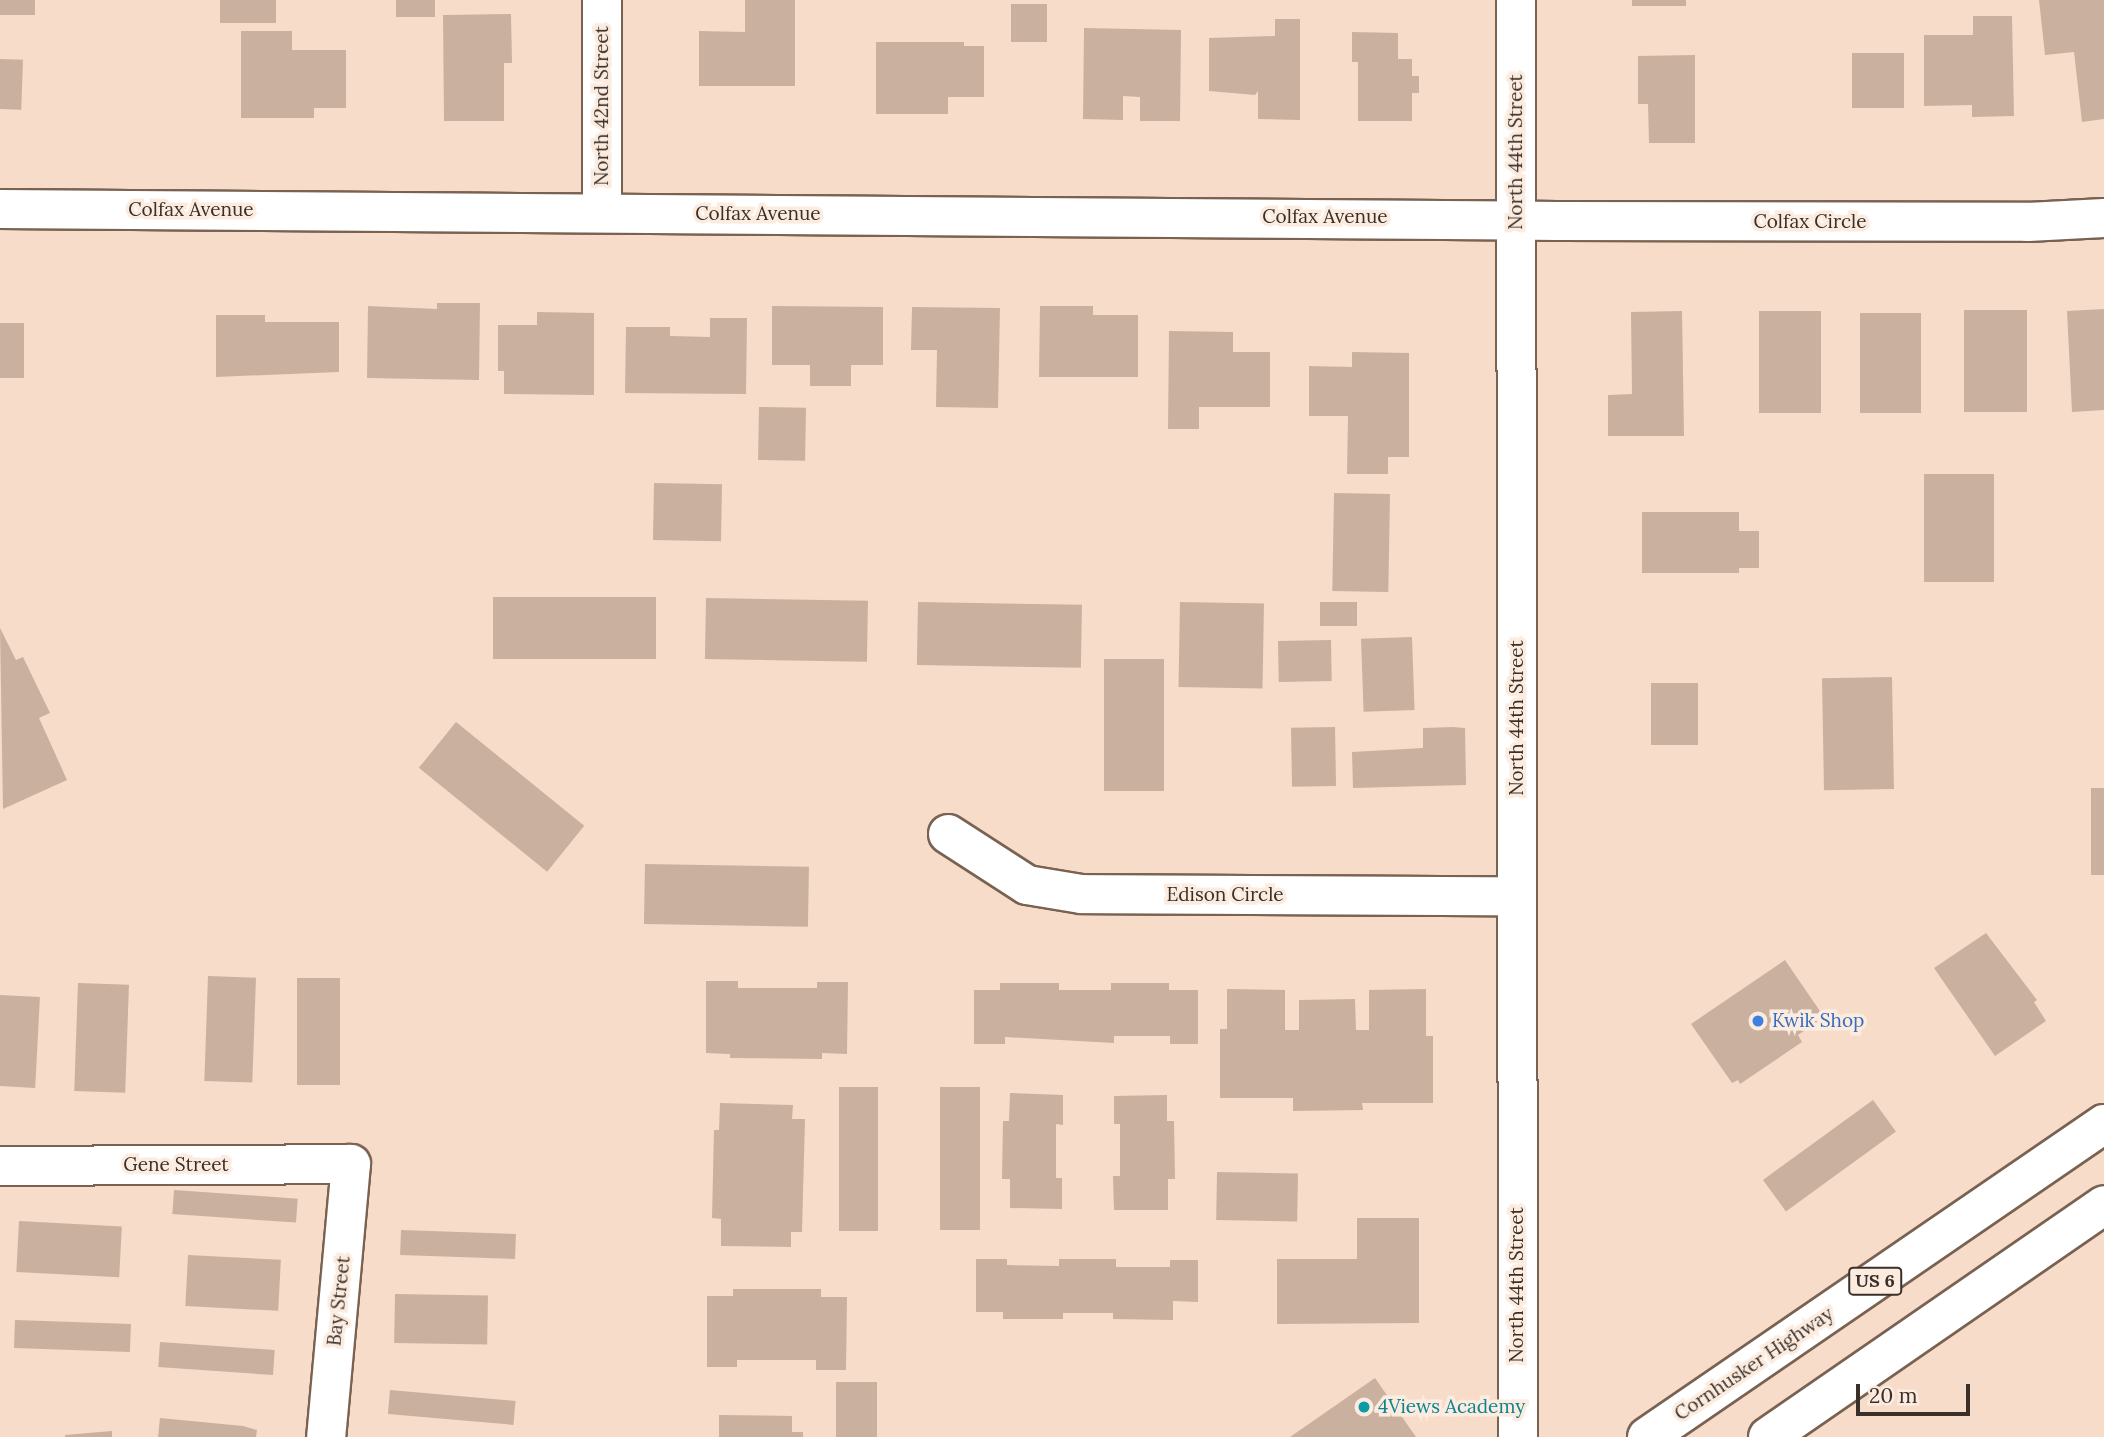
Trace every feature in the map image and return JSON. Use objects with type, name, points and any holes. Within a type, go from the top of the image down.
[{"type":"street","name":"North 42nd Street","points":[[602,0],[602,213]]},
{"type":"street","name":"North 44th Street","points":[[1516,0],[1518,1437]]},
{"type":"street","name":"Colfax Avenue","points":[[0,209],[1516,219]]},
{"type":"street","name":"Colfax Circle","points":[[1516,219],[2028,222],[2104,218]]},
{"type":"street","name":"Edison Circle","points":[[948,834],[1027,885],[1081,894],[1517,895]]},
{"type":"street","name":"Cornhusker Highway","points":[[1647,1437],[2104,1124]]},
{"type":"street","name":"Gene Street","points":[[0,1166],[351,1164]]},
{"type":"street","name":"Bay Street","points":[[326,1437],[351,1164]]},
{"type":"street","points":[[1768,1437],[2104,1205]]},
{"type":"building","points":[[0,0],[35,0],[35,15],[0,15]]},
{"type":"building","points":[[220,0],[276,0],[276,23],[220,23]]},
{"type":"building","points":[[396,0],[435,0],[435,17],[396,17]]},
{"type":"building","points":[[745,0],[795,0],[795,86],[699,86],[699,31],[745,32]]},
{"type":"building","points":[[1632,0],[1686,0],[1686,6],[1632,6]]},
{"type":"building","points":[[2039,0],[2104,0],[2104,119],[2082,122],[2074,52],[2045,55]]},
{"type":"building","points":[[1011,4],[1047,4],[1047,42],[1011,42]]},
{"type":"building","points":[[511,14],[512,63],[504,63],[504,121],[444,121],[443,15]]},
{"type":"building","points":[[1973,16],[2012,16],[2014,116],[1972,117],[1972,105],[1924,106],[1924,35],[1973,35]]},
{"type":"building","points":[[1275,19],[1300,19],[1300,120],[1258,119],[1258,91],[1255,95],[1209,91],[1209,38],[1275,36]]},
{"type":"building","points":[[1084,28],[1181,30],[1180,121],[1140,121],[1140,97],[1123,96],[1123,120],[1083,119]]},
{"type":"building","points":[[241,31],[292,31],[292,50],[346,50],[346,108],[314,108],[314,118],[241,118]]},
{"type":"building","points":[[1352,32],[1398,33],[1398,59],[1412,59],[1412,76],[1419,76],[1419,93],[1412,93],[1412,121],[1358,121],[1358,62],[1352,62]]},
{"type":"building","points":[[876,42],[964,42],[964,46],[984,46],[984,97],[948,97],[948,114],[876,114]]},
{"type":"building","points":[[1852,53],[1904,53],[1904,108],[1852,108]]},
{"type":"building","points":[[1695,55],[1695,143],[1649,143],[1648,104],[1638,104],[1638,56]]},
{"type":"building","points":[[0,59],[23,60],[21,110],[0,109]]},
{"type":"building","points":[[437,303],[480,303],[479,380],[367,378],[368,306],[437,309]]},
{"type":"building","points":[[772,306],[883,307],[883,365],[851,365],[851,386],[810,386],[810,365],[772,365]]},
{"type":"building","points":[[1040,306],[1093,306],[1093,315],[1138,315],[1138,377],[1039,377]]},
{"type":"building","points":[[912,307],[1000,308],[998,408],[936,407],[937,350],[911,350]]},
{"type":"building","points":[[2104,309],[2104,410],[2072,412],[2067,311]]},
{"type":"building","points":[[1964,310],[2027,310],[2027,412],[1964,412]]},
{"type":"building","points":[[1682,311],[1684,436],[1608,436],[1608,395],[1632,394],[1631,312]]},
{"type":"building","points":[[1759,311],[1821,311],[1821,413],[1759,413]]},
{"type":"building","points":[[537,312],[594,313],[594,395],[504,394],[504,371],[498,371],[498,325],[537,325]]},
{"type":"building","points":[[1860,313],[1921,313],[1921,413],[1860,413]]},
{"type":"building","points":[[216,315],[265,315],[265,322],[339,322],[339,372],[216,377]]},
{"type":"building","points":[[710,318],[747,318],[746,394],[625,393],[626,327],[670,327],[670,336],[710,337]]},
{"type":"building","points":[[0,323],[24,323],[24,378],[0,378]]},
{"type":"building","points":[[1169,331],[1233,332],[1233,352],[1270,352],[1270,407],[1199,407],[1199,429],[1168,429]]},
{"type":"building","points":[[1352,352],[1409,353],[1409,457],[1388,457],[1388,474],[1347,474],[1348,416],[1309,416],[1309,366],[1352,367]]},
{"type":"building","points":[[759,407],[806,408],[805,461],[758,460]]},
{"type":"building","points":[[1924,474],[1994,474],[1994,582],[1924,582]]},
{"type":"building","points":[[654,483],[722,484],[721,541],[653,540]]},
{"type":"building","points":[[1334,493],[1390,494],[1388,592],[1332,591]]},
{"type":"building","points":[[1642,512],[1739,512],[1739,531],[1759,531],[1759,568],[1739,568],[1739,573],[1642,573]]},
{"type":"building","points":[[493,597],[656,597],[656,659],[493,659]]},
{"type":"building","points":[[706,598],[868,601],[867,662],[705,659]]},
{"type":"building","points":[[918,602],[1082,605],[1081,668],[917,665]]},
{"type":"building","points":[[1180,602],[1264,603],[1263,688],[1179,687]]},
{"type":"building","points":[[1320,602],[1357,602],[1357,626],[1320,626]]},
{"type":"building","points":[[0,628],[16,660],[23,657],[50,713],[39,718],[67,780],[3,809]]},
{"type":"building","points":[[1412,637],[1415,710],[1364,712],[1361,639]]},
{"type":"building","points":[[1331,640],[1332,681],[1279,682],[1278,641]]},
{"type":"building","points":[[1104,659],[1164,659],[1164,791],[1104,791]]},
{"type":"building","points":[[1892,677],[1894,789],[1824,790],[1822,678]]},
{"type":"building","points":[[1651,683],[1698,683],[1698,745],[1651,745]]},
{"type":"building","points":[[456,722],[584,826],[547,872],[419,768]]},
{"type":"building","points":[[1335,727],[1336,786],[1292,787],[1291,728]]},
{"type":"building","points":[[1423,728],[1465,728],[1466,785],[1353,788],[1352,752],[1423,748]]},
{"type":"building","points":[[2091,788],[2104,788],[2104,875],[2091,875]]},
{"type":"building","points":[[645,864],[809,867],[808,927],[644,924]]},
{"type":"building","points":[[1986,933],[2037,1000],[2034,1002],[2046,1021],[1995,1056],[1934,968]]},
{"type":"building","name":"Kwik Shop","points":[[1785,960],[1824,1017],[1798,1035],[1802,1042],[1740,1084],[1738,1080],[1732,1083],[1691,1024]]},
{"type":"building","points":[[208,976],[256,978],[252,1083],[204,1081]]},
{"type":"building","points":[[297,978],[340,978],[340,1085],[297,1085]]},
{"type":"building","points":[[706,981],[738,981],[738,988],[817,988],[817,982],[848,982],[847,1054],[822,1053],[822,1059],[730,1058],[730,1054],[706,1053]]},
{"type":"building","points":[[78,983],[129,985],[125,1093],[74,1091]]},
{"type":"building","points":[[1000,983],[1059,983],[1059,990],[1111,990],[1111,983],[1169,983],[1169,990],[1198,990],[1198,1044],[1170,1044],[1170,1036],[1114,1036],[1114,1043],[1005,1037],[1005,1044],[974,1044],[974,990],[1000,990]]},
{"type":"building","points":[[1227,989],[1285,990],[1285,1030],[1299,1030],[1299,1000],[1355,999],[1356,1030],[1369,1030],[1369,990],[1426,989],[1426,1036],[1433,1036],[1433,1103],[1362,1103],[1363,1110],[1293,1111],[1293,1098],[1220,1098],[1220,1029],[1227,1029]]},
{"type":"building","points":[[0,995],[40,997],[35,1088],[0,1086]]},
{"type":"building","points":[[839,1087],[878,1087],[878,1231],[839,1231]]},
{"type":"building","points":[[940,1087],[980,1087],[980,1230],[940,1230]]},
{"type":"building","points":[[1010,1093],[1063,1095],[1063,1125],[1056,1124],[1056,1178],[1062,1178],[1062,1209],[1010,1208],[1010,1179],[1002,1179],[1003,1121],[1009,1121]]},
{"type":"building","points":[[1167,1095],[1167,1121],[1174,1121],[1175,1179],[1168,1179],[1168,1210],[1114,1210],[1113,1176],[1120,1176],[1120,1124],[1114,1124],[1114,1096]]},
{"type":"building","points":[[1873,1100],[1896,1132],[1786,1211],[1763,1180]]},
{"type":"building","points":[[720,1103],[793,1105],[792,1119],[805,1119],[802,1232],[791,1232],[791,1247],[721,1246],[721,1219],[712,1218],[714,1130],[719,1130]]},
{"type":"building","points":[[1217,1172],[1298,1173],[1297,1221],[1216,1220]]},
{"type":"building","points":[[174,1190],[298,1199],[296,1223],[172,1214]]},
{"type":"building","points":[[1357,1218],[1419,1218],[1419,1323],[1277,1324],[1277,1259],[1357,1259]]},
{"type":"building","points":[[19,1221],[122,1226],[119,1277],[16,1272]]},
{"type":"building","points":[[401,1230],[516,1234],[515,1259],[400,1255]]},
{"type":"building","points":[[188,1255],[281,1260],[278,1311],[185,1306]]},
{"type":"building","points":[[976,1259],[1007,1259],[1007,1265],[1059,1266],[1059,1259],[1116,1259],[1116,1267],[1170,1267],[1170,1260],[1198,1260],[1198,1302],[1173,1301],[1173,1320],[1113,1319],[1113,1313],[1063,1313],[1063,1319],[1003,1319],[1003,1312],[976,1312]]},
{"type":"building","points":[[733,1289],[821,1289],[821,1297],[847,1297],[846,1370],[816,1370],[816,1360],[737,1360],[737,1367],[707,1367],[707,1296],[733,1296]]},
{"type":"building","points":[[395,1294],[488,1296],[487,1345],[394,1343]]},
{"type":"building","points":[[15,1320],[131,1324],[130,1352],[14,1348]]},
{"type":"building","points":[[160,1342],[275,1350],[273,1375],[158,1367]]},
{"type":"building","name":"4Views Academy","points":[[1375,1378],[1416,1437],[1290,1437]]},
{"type":"building","points":[[836,1382],[877,1382],[877,1437],[836,1437]]},
{"type":"building","points":[[390,1390],[516,1401],[513,1425],[388,1414]]},
{"type":"building","points":[[719,1415],[792,1416],[792,1432],[803,1432],[803,1437],[719,1437]]},
{"type":"building","points":[[160,1418],[243,1426],[257,1430],[256,1437],[158,1437]]},
{"type":"building","points":[[112,1431],[112,1437],[65,1437],[65,1435]]},
{"type":"place","name":"Kwik Shop","points":[[1758,1021]]},
{"type":"place","name":"4Views Academy","points":[[1364,1407]]}]
